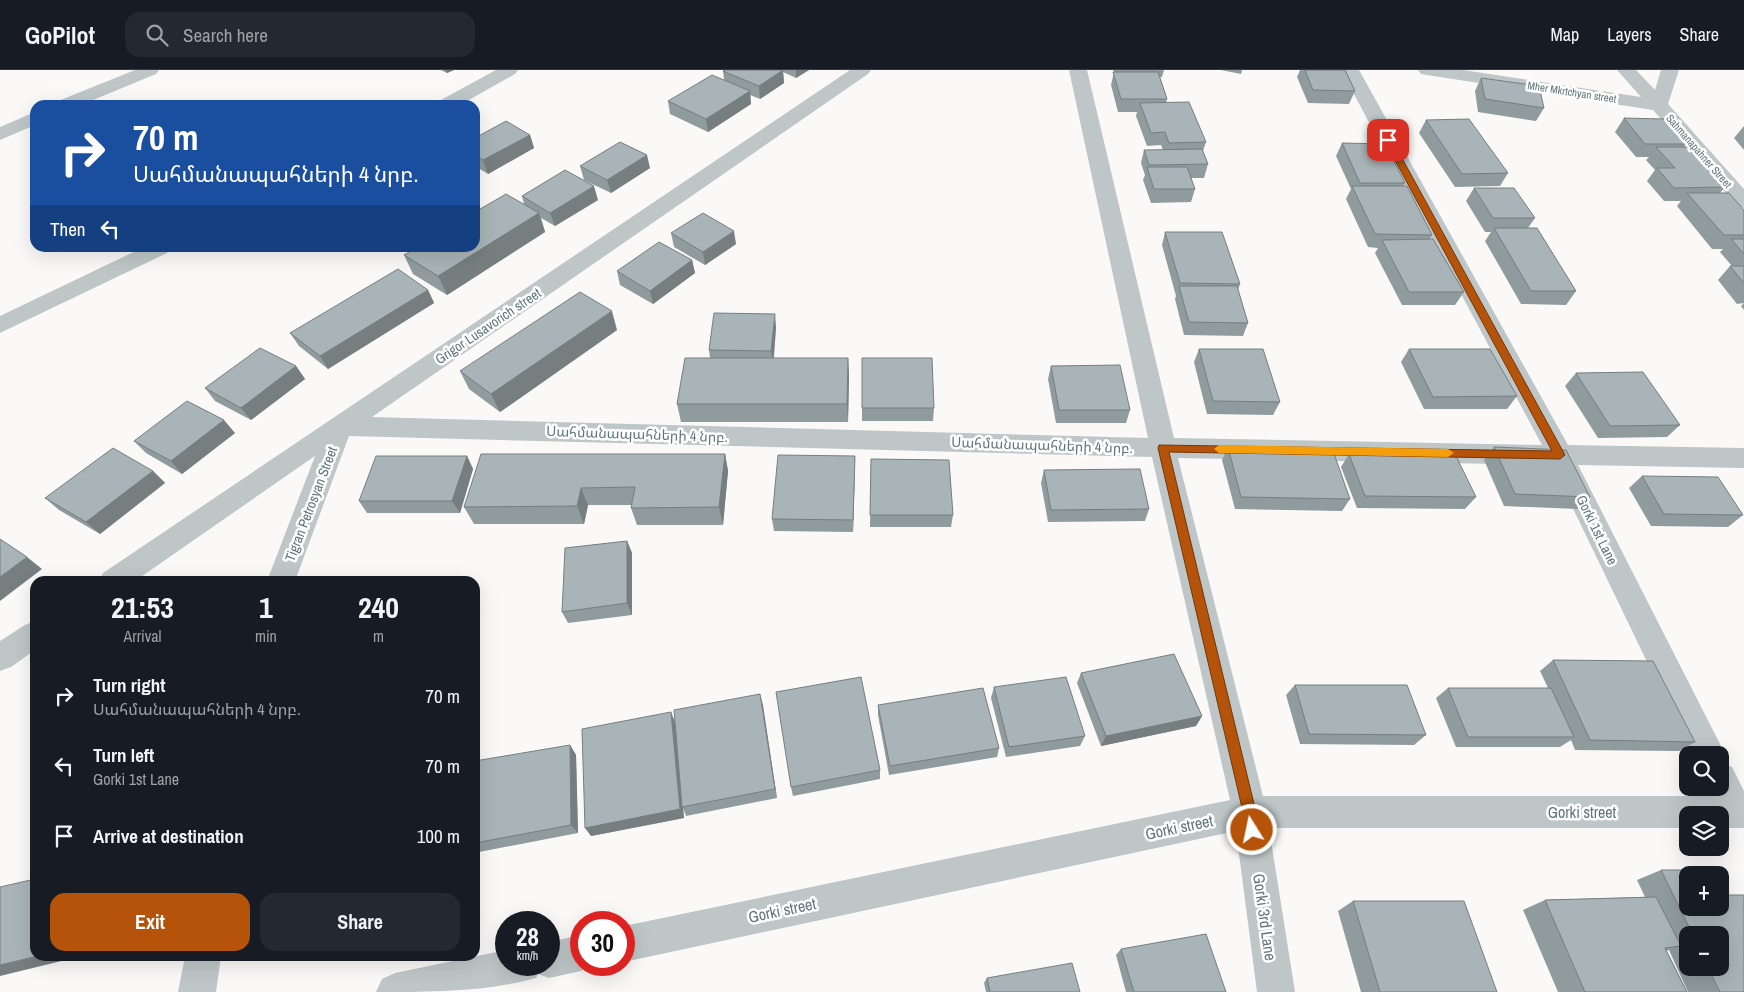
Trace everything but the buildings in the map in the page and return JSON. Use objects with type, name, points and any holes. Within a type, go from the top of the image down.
[{"type":"street","points":[[77,100],[150,70]]},
{"type":"street","points":[[455,100],[509,70]]},
{"type":"street","name":"Grigor Lusavorich street","points":[[120,576],[862,70]]},
{"type":"street","name":"Gorki 3rd Lane","points":[[1078,70],[1163,448],[1250,812],[1276,992]]},
{"type":"street","name":"Gorki 1st Lane","points":[[1350,70],[1560,455],[1705,746]]},
{"type":"street","name":"Mher Mkrtchyan street","points":[[1427,70],[1659,105]]},
{"type":"street","points":[[1626,70],[1659,105]]},
{"type":"street","name":"Sahmanapahner Street","points":[[1670,70],[1659,105],[1744,202]]},
{"type":"street","points":[[0,134],[30,120]]},
{"type":"street","points":[[0,325],[151,252]]},
{"type":"street","name":"Սահմանապահների 4 նրբ.","points":[[340,426],[1163,448],[1744,458]]},
{"type":"street","name":"Tigran Petrosyan Street","points":[[283,576],[340,426]]},
{"type":"street","points":[[0,658],[30,637]]},
{"type":"street","points":[[1729,793],[1741,812]]},
{"type":"street","name":"Gorki street","points":[[635,942],[1250,812],[1741,812]]},
{"type":"street","points":[[197,992],[202,961]]},
{"type":"street","points":[[395,992],[495,971]]},
{"type":"slow traffic","points":[[1219,449],[1448,453]]},
{"type":"route","points":[[1252,830],[1250,812],[1163,448],[1560,455],[1388,140]]}]
